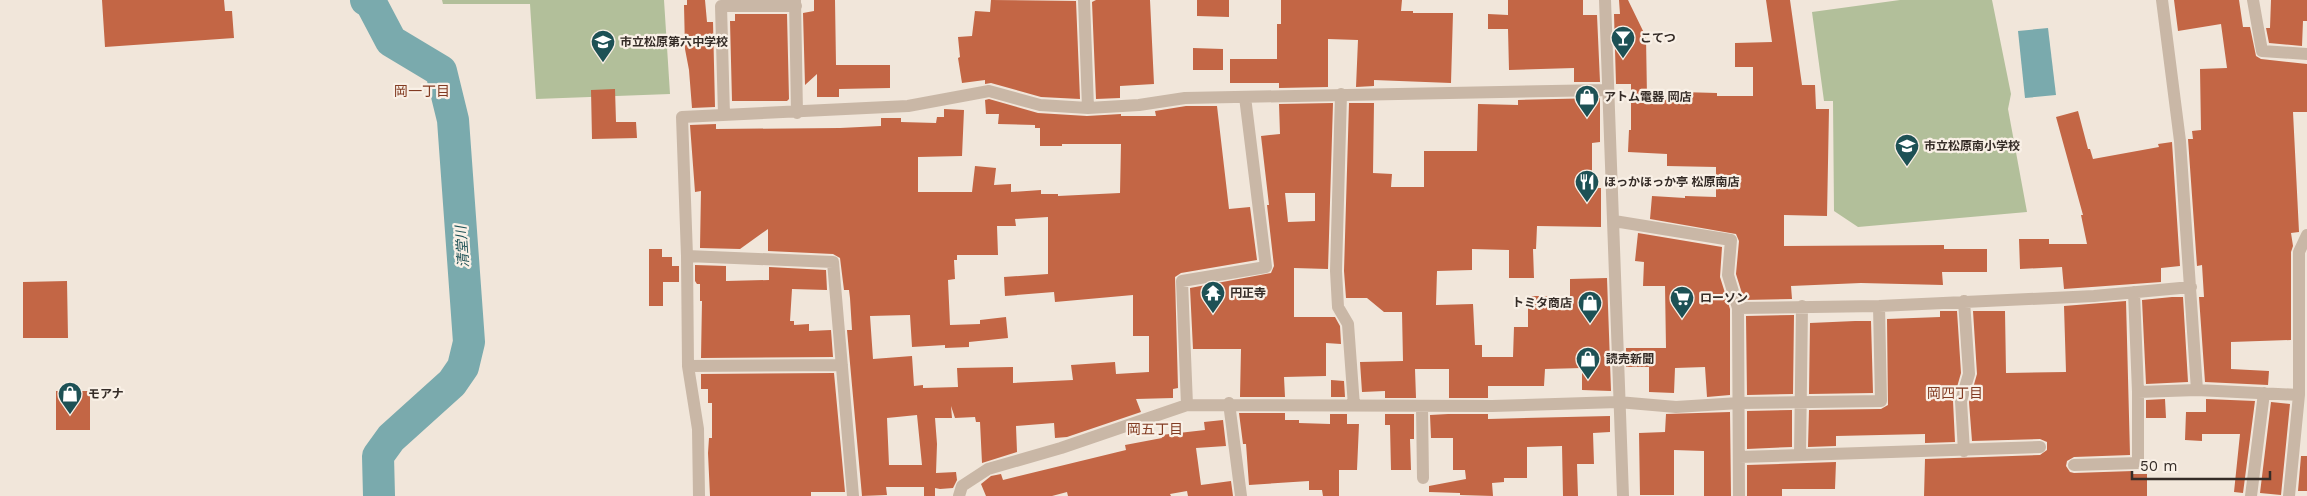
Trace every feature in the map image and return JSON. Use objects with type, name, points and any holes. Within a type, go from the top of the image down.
[{"type":"street","points":[[1084,0],[1088,108]]},
{"type":"street","points":[[1605,0],[1607,90],[1614,222],[1618,402],[1623,496]]},
{"type":"street","points":[[2162,0],[2180,141],[2197,390]]},
{"type":"street","points":[[2253,0],[2262,51],[2307,54]]},
{"type":"street","points":[[724,115],[721,6],[796,3],[797,113]]},
{"type":"street","points":[[699,496],[698,429],[688,366],[688,256],[682,117],[797,113],[908,106],[989,92],[1040,105],[1088,108],[1139,105],[1185,98],[1607,90]]},
{"type":"street","points":[[1340,94],[1336,271],[1338,307],[1348,324],[1354,406]]},
{"type":"street","points":[[1187,404],[1182,281],[1266,267],[1245,97]]},
{"type":"street","points":[[1614,222],[1731,240],[1728,275],[1738,308],[1739,496]]},
{"type":"street","points":[[2289,496],[2299,395],[2299,252],[2307,235]]},
{"type":"street","points":[[688,256],[833,262],[853,496]]},
{"type":"street","points":[[1738,308],[1879,306],[2094,296],[2191,287]]},
{"type":"street","points":[[2074,465],[2138,463],[2138,392],[2134,292]]},
{"type":"street","points":[[1964,301],[1969,374],[1961,401],[1964,451]]},
{"type":"street","points":[[1800,455],[1802,306]]},
{"type":"street","points":[[959,496],[962,486],[988,469],[1061,448],[1187,404],[1422,406],[1618,402],[1676,407],[1739,403],[1881,401],[1879,306]]},
{"type":"street","points":[[688,366],[842,366]]},
{"type":"street","points":[[2138,392],[2197,390],[2299,395]]},
{"type":"street","points":[[2251,496],[2264,393]]},
{"type":"street","points":[[1229,403],[1241,496]]},
{"type":"street","points":[[1422,406],[1423,478]]},
{"type":"street","points":[[1739,457],[2040,447]]},
{"type":"green space","name":"市立松原第六中学校","points":[[442,0],[664,0],[670,94],[536,99],[530,4],[443,4]]},
{"type":"green space","points":[[1900,0],[1992,0],[2011,94],[2008,109],[2027,212],[1858,227],[1834,211],[1833,101],[1824,101],[1812,12]]},
{"type":"water","points":[[2048,28],[2056,95],[2025,98],[2018,31]]},
{"type":"building","points":[[102,0],[224,0],[225,11],[232,11],[234,38],[105,47]]},
{"type":"building","points":[[687,0],[705,0],[707,22],[713,22],[715,107],[692,108],[685,49],[684,5],[687,5]]},
{"type":"building","points":[[814,0],[835,0],[836,65],[890,65],[890,88],[839,89],[839,97],[817,97],[817,74],[805,85],[803,13],[814,11]]},
{"type":"building","points":[[991,0],[1076,1],[1080,99],[1041,97],[991,83],[985,84],[985,80],[962,83],[958,58],[960,57],[958,37],[972,36],[975,11],[990,12]]},
{"type":"building","points":[[1096,0],[1150,0],[1154,84],[1120,86],[1120,98],[1096,99],[1092,2]]},
{"type":"building","points":[[1197,0],[1229,0],[1229,17],[1197,16]]},
{"type":"building","points":[[1281,0],[1402,0],[1401,11],[1413,11],[1413,13],[1453,13],[1451,83],[1374,80],[1374,86],[1356,87],[1358,40],[1328,39],[1328,87],[1279,88],[1279,83],[1230,83],[1230,59],[1277,59],[1277,24],[1281,24]]},
{"type":"building","points":[[1508,0],[1583,0],[1583,15],[1597,15],[1600,82],[1574,82],[1574,68],[1509,70],[1508,29],[1488,29],[1488,14],[1508,15]]},
{"type":"building","points":[[1619,0],[1628,0],[1646,37],[1647,97],[1681,97],[1681,92],[1717,93],[1717,96],[1753,96],[1753,67],[1735,67],[1735,43],[1772,42],[1766,0],[1790,0],[1802,85],[1815,85],[1816,109],[1829,109],[1827,216],[1784,215],[1784,246],[1944,245],[1944,249],[1987,249],[1987,272],[1942,272],[1943,285],[1861,283],[1791,286],[1792,299],[1744,300],[1736,274],[1739,241],[1736,234],[1650,219],[1652,196],[1716,197],[1716,167],[1667,166],[1667,154],[1628,152],[1629,130],[1631,130],[1631,84],[1616,84],[1614,14],[1620,14]]},
{"type":"building","points":[[2174,0],[2239,0],[2243,27],[2250,27],[2256,56],[2261,59],[2307,64],[2307,112],[2293,112],[2299,232],[2291,233],[2293,246],[2291,252],[2291,340],[2231,342],[2231,369],[2269,371],[2268,385],[2205,382],[2199,297],[2204,297],[2202,265],[2197,266],[2188,139],[2193,139],[2192,131],[2201,130],[2200,69],[2227,68],[2221,24],[2178,31]]},
{"type":"building","points":[[2271,0],[2307,0],[2307,21],[2303,21],[2302,46],[2269,43],[2266,28],[2270,28]]},
{"type":"building","points":[[735,14],[787,14],[789,99],[787,101],[732,101],[730,21],[735,21]]},
{"type":"building","points":[[1193,48],[1223,49],[1223,70],[1193,70]]},
{"type":"building","points":[[615,89],[616,122],[636,122],[637,138],[592,139],[591,90]]},
{"type":"building","points":[[1600,98],[1600,142],[1592,143],[1592,188],[1601,188],[1601,227],[1537,226],[1536,249],[1533,249],[1534,278],[1509,278],[1509,250],[1472,249],[1472,270],[1437,271],[1436,305],[1473,304],[1475,345],[1482,345],[1482,357],[1513,357],[1514,327],[1528,327],[1528,296],[1570,296],[1570,279],[1607,278],[1611,391],[1582,390],[1582,368],[1545,369],[1544,386],[1488,386],[1488,398],[1449,398],[1449,369],[1415,369],[1416,398],[1385,398],[1385,391],[1362,392],[1360,362],[1403,361],[1402,312],[1384,312],[1367,298],[1346,298],[1344,271],[1349,103],[1374,103],[1373,173],[1392,174],[1391,187],[1424,187],[1424,151],[1477,151],[1478,104],[1518,105],[1518,100]]},
{"type":"building","points":[[989,99],[1038,113],[1087,116],[1121,114],[1121,116],[1156,116],[1155,111],[1186,106],[1217,106],[1229,209],[1250,207],[1257,260],[1181,273],[1175,277],[1178,388],[1173,389],[1173,398],[1136,399],[1141,412],[1067,437],[1055,438],[1054,423],[1016,426],[1017,452],[982,463],[980,422],[976,422],[975,417],[955,418],[951,406],[952,418],[935,418],[937,444],[936,473],[956,472],[957,480],[953,488],[935,488],[935,496],[924,496],[924,487],[886,487],[887,495],[862,496],[847,330],[852,330],[850,298],[849,290],[844,290],[840,258],[833,254],[768,251],[768,229],[740,249],[700,248],[701,191],[695,192],[690,125],[716,124],[716,129],[840,128],[881,126],[881,118],[901,118],[901,122],[936,123],[937,117],[944,117],[944,109],[964,110],[962,156],[918,157],[918,192],[972,192],[975,166],[996,168],[994,185],[1011,184],[1011,192],[1041,190],[1041,194],[1058,194],[1058,196],[1120,193],[1121,144],[1040,146],[1040,128],[1035,128],[1035,125],[998,124],[999,114],[986,114],[985,100]],"holes":[[[1048,217],[1048,274],[1004,277],[1005,296],[1054,292],[1055,302],[1133,295],[1133,336],[1149,336],[1149,372],[1116,374],[1115,362],[1071,365],[1073,380],[1013,383],[1013,367],[957,368],[958,387],[923,388],[923,385],[914,386],[912,356],[873,359],[870,316],[910,315],[912,347],[945,345],[945,348],[969,347],[969,342],[1008,338],[1006,317],[980,320],[980,324],[950,325],[948,280],[955,279],[954,260],[957,260],[957,255],[998,255],[997,226],[1016,226],[1015,219]],[[917,415],[922,465],[889,465],[887,418]]]},
{"type":"building","points":[[1333,103],[1328,269],[1294,268],[1294,317],[1335,317],[1340,326],[1341,344],[1326,343],[1326,376],[1284,377],[1285,397],[1240,397],[1241,349],[1193,349],[1190,288],[1271,273],[1274,266],[1261,136],[1280,134],[1279,104]],"holes":[[[1285,193],[1315,193],[1315,221],[1288,222]]]},
{"type":"building","points":[[2078,111],[2088,149],[2090,149],[2093,159],[2159,147],[2158,144],[2172,142],[2180,266],[2161,268],[2161,282],[2064,289],[2062,267],[2020,269],[2019,239],[2049,239],[2049,244],[2087,244],[2081,215],[2083,215],[2056,117]]},
{"type":"building","points":[[1638,233],[1722,247],[1720,277],[1730,309],[1730,395],[1707,397],[1705,367],[1675,368],[1674,393],[1649,392],[1649,367],[1626,367],[1626,348],[1666,348],[1665,286],[1643,286],[1644,262],[1635,261]]},
{"type":"building","points":[[649,249],[662,249],[662,257],[672,257],[672,266],[679,266],[679,282],[663,282],[663,306],[649,306]]},
{"type":"building","points":[[695,265],[726,266],[726,281],[769,280],[769,267],[826,270],[827,290],[792,289],[790,321],[794,321],[794,325],[809,324],[809,331],[831,330],[833,357],[701,358],[702,301],[700,301],[700,284],[697,284],[695,281]]},
{"type":"building","points":[[67,281],[68,338],[23,338],[23,282]]},
{"type":"building","points":[[2183,297],[2188,382],[2146,384],[2142,300]]},
{"type":"building","points":[[2126,301],[2130,455],[2074,457],[2067,461],[2066,466],[2070,472],[2074,473],[2133,471],[2133,474],[2147,474],[2147,496],[1924,496],[1925,459],[2040,455],[2047,450],[2047,442],[2040,439],[1972,441],[1969,402],[1977,374],[1973,311],[2005,311],[2006,373],[2066,372],[2064,306]]},
{"type":"building","points":[[1940,311],[1957,311],[1961,373],[1953,401],[1955,442],[1925,443],[1925,434],[1836,436],[1836,446],[1808,447],[1809,410],[1881,409],[1888,405],[1887,319],[1940,317]]},
{"type":"building","points":[[1794,315],[1793,394],[1747,395],[1746,316]]},
{"type":"building","points":[[1871,321],[1873,393],[1809,394],[1810,323]]},
{"type":"building","points":[[834,373],[845,492],[811,492],[811,496],[710,496],[708,453],[709,438],[712,438],[712,403],[708,403],[708,389],[701,389],[701,374]]},
{"type":"building","points":[[1331,380],[1344,381],[1345,397],[1331,397]]},
{"type":"building","points":[[56,391],[90,391],[90,430],[56,430]]},
{"type":"building","points":[[2165,399],[2166,418],[2146,418],[2146,400]]},
{"type":"building","points":[[2206,399],[2255,401],[2243,493],[2234,492],[2240,434],[2202,434],[2202,441],[2185,440],[2186,412],[2206,412]]},
{"type":"building","points":[[2271,402],[2290,404],[2281,495],[2260,493]]},
{"type":"building","points":[[1792,410],[1792,447],[1747,449],[1747,411]]},
{"type":"building","points":[[1730,412],[1731,496],[1704,496],[1704,451],[1674,450],[1674,495],[1640,495],[1639,433],[1665,432],[1666,414]]},
{"type":"building","points":[[1239,413],[1285,413],[1285,420],[1299,420],[1299,423],[1330,424],[1330,414],[1347,414],[1347,424],[1359,424],[1357,470],[1339,470],[1339,496],[1323,496],[1322,490],[1309,490],[1309,481],[1249,485],[1246,444],[1243,444]]},
{"type":"building","points":[[1385,414],[1414,414],[1414,439],[1410,439],[1411,470],[1391,470],[1390,425],[1385,425]]},
{"type":"building","points":[[1488,414],[1488,419],[1610,416],[1610,432],[1593,433],[1594,464],[1577,464],[1578,496],[1563,496],[1562,446],[1527,447],[1527,478],[1504,478],[1504,482],[1492,483],[1493,496],[1429,492],[1429,486],[1466,479],[1465,470],[1453,470],[1453,438],[1431,438],[1430,415]]},
{"type":"building","points":[[1223,420],[1226,446],[1196,448],[1201,485],[1231,481],[1233,496],[1188,496],[1187,491],[1170,494],[1171,496],[1068,496],[1067,492],[1052,496],[986,496],[981,484],[991,476],[1001,474],[1003,480],[1126,450],[1125,445],[1162,438],[1161,435],[1205,430],[1204,422]]},
{"type":"building","points":[[2301,456],[2307,456],[2307,491],[2298,491]]},
{"type":"building","points":[[1836,462],[1835,489],[1782,489],[1782,496],[1747,496],[1747,465]]},
{"type":"waterway","name":"清堂川","points":[[366,0],[371,3],[391,41],[441,71],[453,120],[469,342],[463,367],[452,383],[391,438],[378,456],[379,496]]},
{"type":"place","name":"こてつ","points":[[1623,59]]},
{"type":"place","name":"市立松原第六中学校","points":[[603,63]]},
{"type":"place","name":"アトム電器 岡店","points":[[1587,118]]},
{"type":"place","name":"市立松原南小学校","points":[[1907,167]]},
{"type":"place","name":"ほっかほっか亭 松原南店","points":[[1587,203]]},
{"type":"place","name":"円正寺","points":[[1213,314]]},
{"type":"place","name":"ローソン","points":[[1682,319]]},
{"type":"place","name":"トミタ商店","points":[[1590,324]]},
{"type":"place","name":"読売新聞","points":[[1588,380]]},
{"type":"place","name":"モアナ","points":[[70,415]]},
{"type":"district","name":"岡一丁目","points":[[422,91]]},
{"type":"district","name":"岡四丁目","points":[[1955,393]]},
{"type":"district","name":"岡五丁目","points":[[1155,429]]}]
